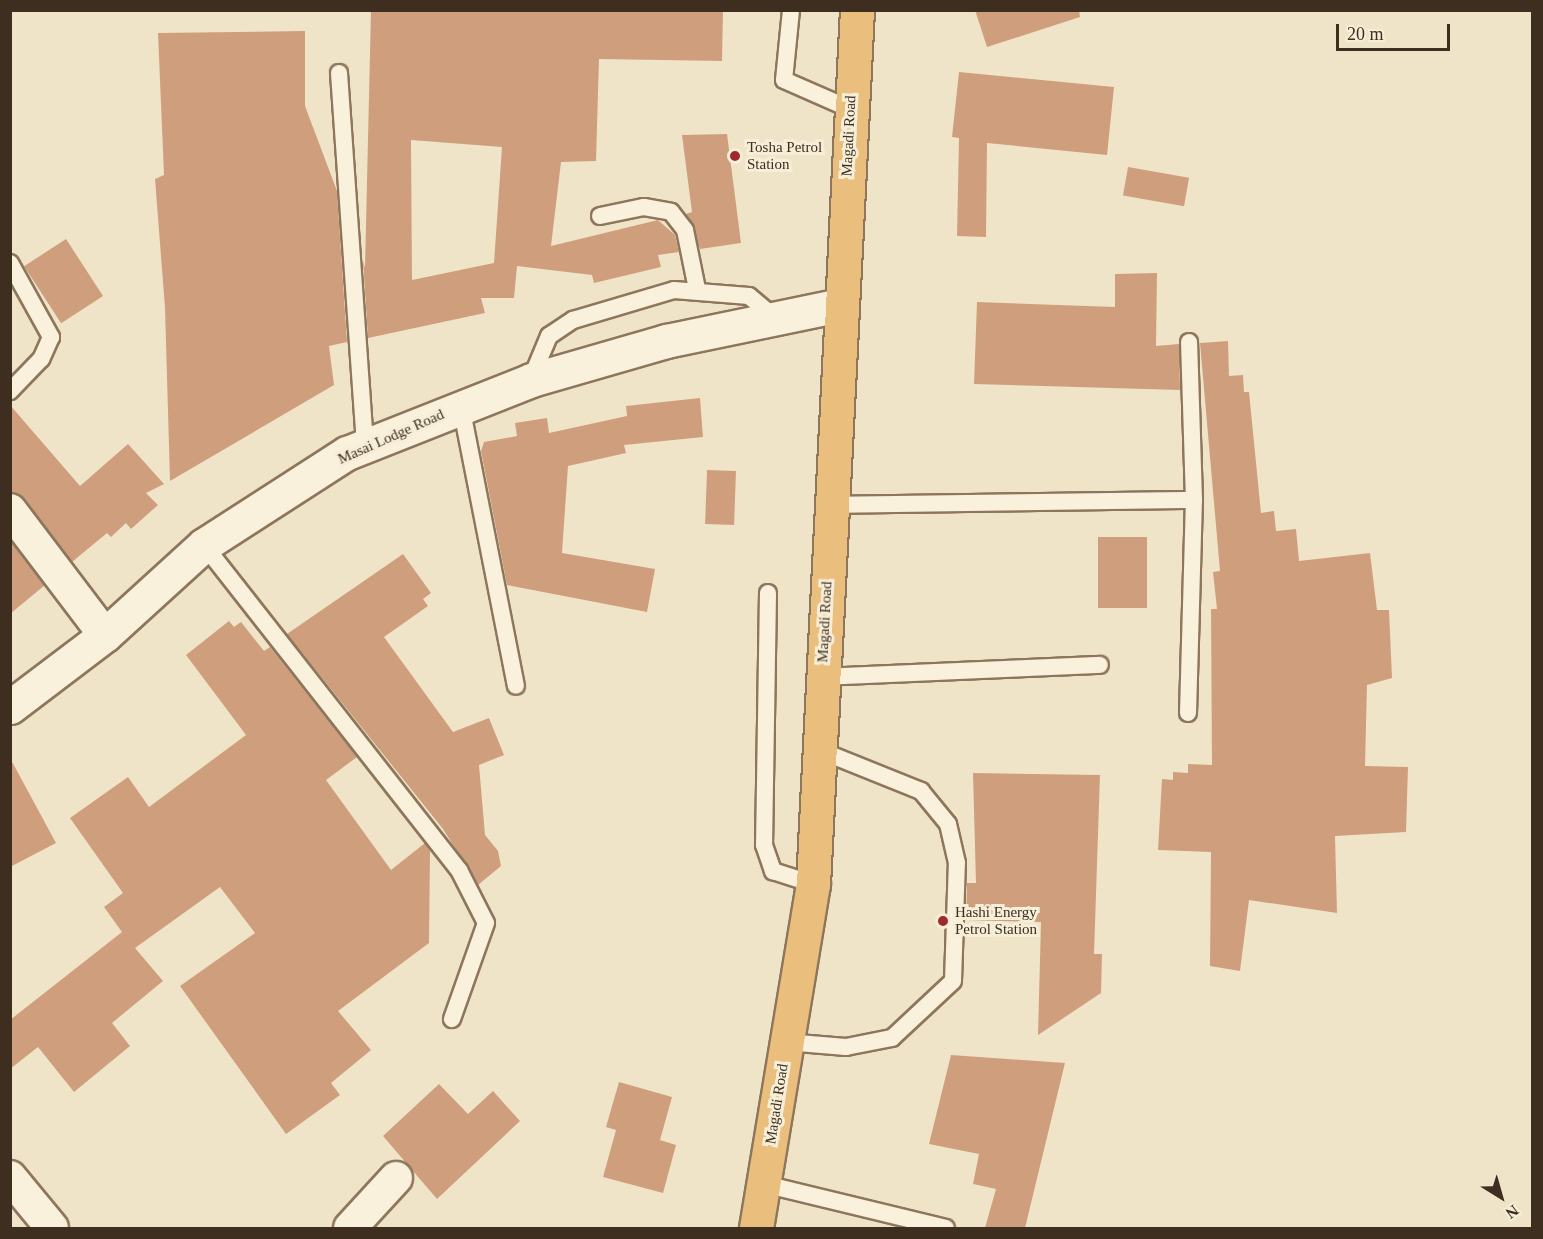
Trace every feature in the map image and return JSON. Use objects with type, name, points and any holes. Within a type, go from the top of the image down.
[{"type":"highway","name":"Magadi Road","points":[[756,1228],[813,884],[840,305],[857,10]]},
{"type":"street","name":"Masai Lodge Road","points":[[10,707],[105,634],[204,544],[347,453],[365,448],[461,406],[531,380],[666,341],[840,305]]},
{"type":"street","points":[[10,510],[105,634]]},
{"type":"street","points":[[10,1177],[52,1228]]},
{"type":"street","points":[[350,1228],[396,1178]]},
{"type":"lane","points":[[791,10],[784,80],[850,109]]},
{"type":"lane","points":[[339,73],[365,448]]},
{"type":"lane","points":[[600,216],[644,207],[671,212],[685,230],[697,289]]},
{"type":"lane","points":[[10,262],[51,337],[42,359],[10,391]]},
{"type":"lane","points":[[531,380],[549,336],[573,320],[674,290],[697,289],[749,296],[775,318]]},
{"type":"lane","points":[[1188,713],[1194,500],[1189,342]]},
{"type":"lane","points":[[461,406],[516,686]]},
{"type":"lane","points":[[831,505],[1194,500]]},
{"type":"lane","points":[[204,544],[459,870],[486,923],[452,1019]]},
{"type":"lane","points":[[768,593],[764,845],[773,871],[813,884]]},
{"type":"lane","points":[[823,676],[1100,665]]},
{"type":"lane","points":[[786,1042],[846,1047],[892,1038],[953,981],[957,863],[948,824],[921,791],[819,750]]},
{"type":"lane","points":[[764,1184],[946,1228]]},
{"type":"building","points":[[371,10],[723,10],[722,61],[599,59],[596,161],[561,162],[551,246],[658,220],[675,235],[679,252],[658,255],[661,267],[594,283],[592,275],[517,266],[514,298],[481,298],[485,313],[368,338],[363,261],[365,268]],"holes":[[[411,140],[502,147],[494,263],[412,280]]]},
{"type":"building","points":[[975,10],[1079,10],[1080,17],[987,47]]},
{"type":"building","points":[[305,31],[305,106],[337,191],[347,342],[329,346],[334,385],[170,481],[165,308],[155,179],[164,175],[158,33]]},
{"type":"building","points":[[959,72],[1114,87],[1107,155],[987,143],[986,237],[957,236],[959,138],[952,137]]},
{"type":"building","points":[[727,134],[741,243],[700,249],[686,214],[692,212],[682,135]]},
{"type":"building","points":[[1128,167],[1189,178],[1184,206],[1123,196]]},
{"type":"building","points":[[66,239],[103,296],[61,323],[24,266]]},
{"type":"building","points":[[1157,273],[1156,346],[1179,344],[1180,390],[974,384],[977,302],[1115,307],[1115,274]]},
{"type":"building","points":[[1228,341],[1229,376],[1243,375],[1244,392],[1249,392],[1261,513],[1274,511],[1276,531],[1296,529],[1299,561],[1370,553],[1377,610],[1389,610],[1392,678],[1367,685],[1365,766],[1408,767],[1406,832],[1335,836],[1337,913],[1249,900],[1240,971],[1210,966],[1211,852],[1158,850],[1162,779],[1173,780],[1173,772],[1188,773],[1188,764],[1212,765],[1211,609],[1217,609],[1213,572],[1220,571],[1200,343]]},
{"type":"building","points":[[700,398],[703,437],[624,445],[626,453],[568,466],[562,553],[655,569],[647,612],[507,585],[481,451],[484,442],[517,436],[515,423],[547,418],[549,433],[627,416],[626,406]]},
{"type":"building","points":[[10,405],[80,486],[128,444],[164,484],[146,493],[158,505],[131,529],[126,523],[111,537],[107,533],[72,562],[24,499],[10,492]]},
{"type":"building","points":[[707,470],[736,471],[734,525],[705,524]]},
{"type":"building","points":[[1098,537],[1147,537],[1147,608],[1098,608]]},
{"type":"building","points":[[10,540],[45,585],[10,614]]},
{"type":"building","points":[[403,554],[431,593],[423,599],[428,606],[384,637],[453,732],[489,718],[504,755],[479,765],[485,835],[498,851],[501,866],[478,885],[443,829],[287,634]]},
{"type":"building","points":[[229,621],[234,627],[241,622],[264,651],[270,647],[357,757],[326,780],[391,870],[425,843],[430,850],[429,943],[338,1011],[371,1050],[331,1083],[340,1095],[286,1134],[180,986],[255,933],[220,887],[135,948],[163,981],[112,1023],[130,1046],[74,1092],[38,1047],[10,1069],[10,1020],[122,932],[104,907],[123,893],[70,818],[128,777],[149,807],[246,735],[186,655]]},
{"type":"building","points":[[10,758],[56,843],[10,867]]},
{"type":"building","points":[[973,773],[1100,775],[1094,954],[1102,954],[1101,993],[1038,1035],[1041,922],[966,920],[967,883],[976,883]]},
{"type":"building","points":[[951,1055],[1065,1063],[1025,1228],[985,1228],[996,1189],[973,1184],[979,1154],[929,1144]]},
{"type":"building","points":[[619,1082],[672,1097],[660,1140],[676,1145],[663,1193],[603,1177],[616,1130],[606,1127]]},
{"type":"building","points":[[439,1084],[468,1114],[493,1091],[520,1121],[437,1199],[383,1136]]},
{"type":"place","name":"Tosha Petrol Station","points":[[735,156]]},
{"type":"place","name":"Hashi Energy Petrol Station","points":[[943,921]]}]
